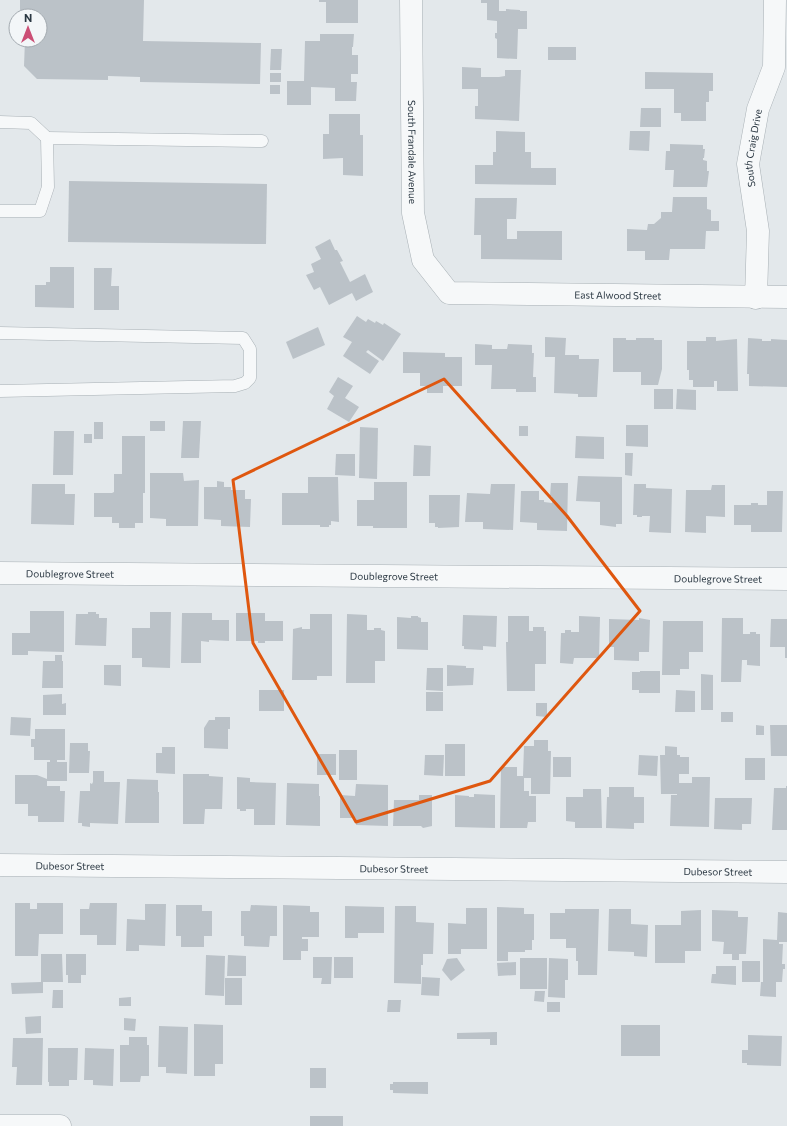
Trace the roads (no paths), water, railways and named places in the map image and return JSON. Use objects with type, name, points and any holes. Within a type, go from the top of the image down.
[{"type":"street","name":"South Frandale Avenue","points":[[411,0],[413,213],[423,260],[449,293]]},
{"type":"street","name":"South Craig Drive","points":[[756,298],[758,231],[748,164],[758,109],[774,67],[774,0]]},
{"type":"street","name":"East Alwood Street","points":[[449,293],[787,298]]},
{"type":"street","name":"Doublegrove Street","points":[[0,573],[787,579]]},
{"type":"street","name":"Dubesor Street","points":[[0,865],[787,872]]},
{"type":"street","points":[[0,1126],[60,1126]]},
{"type":"lane","points":[[0,122],[31,123],[47,138],[262,141]]},
{"type":"lane","points":[[0,211],[40,211],[48,187],[47,138]]},
{"type":"lane","points":[[0,333],[243,338],[250,349],[250,378],[245,383],[235,386],[0,391]]}]
